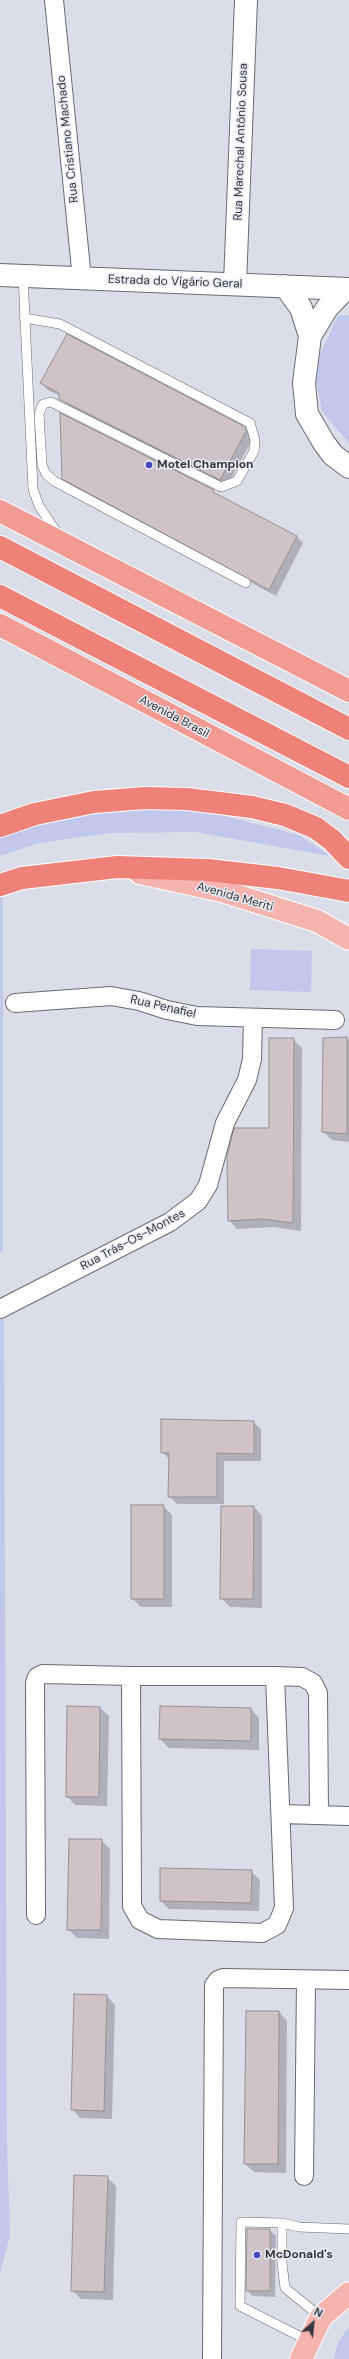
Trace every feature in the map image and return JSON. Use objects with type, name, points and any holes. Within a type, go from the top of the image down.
[{"type":"highway","points":[[0,511],[72,550],[349,691]]},
{"type":"highway","points":[[0,546],[349,729]]},
{"type":"highway","points":[[0,596],[349,778]]},
{"type":"highway","name":"Avenida Brasil","points":[[0,625],[349,808]]},
{"type":"highway","points":[[0,826],[35,814],[94,802],[145,798],[187,799],[252,807],[285,815],[316,828],[332,840],[349,858]]},
{"type":"highway","points":[[0,885],[22,878],[117,867],[208,870],[278,878],[349,891]]},
{"type":"main road","name":"Avenida Meriti","points":[[117,867],[222,891],[317,921],[349,939]]},
{"type":"main road","points":[[305,2350],[321,2317],[349,2293]]},
{"type":"street","name":"Rua Cristiano Machado","points":[[54,0],[82,279]]},
{"type":"street","name":"Rua Marechal Antônio Sousa","points":[[235,284],[246,0]]},
{"type":"street","name":"Estrada do Vigário Geral","points":[[0,275],[347,289]]},
{"type":"street","points":[[285,286],[301,308],[310,336]]},
{"type":"street","points":[[347,289],[327,308],[310,336],[304,384],[307,414],[333,455],[349,467]]},
{"type":"street","name":"Rua Penafiel","points":[[15,1003],[111,996],[139,1001],[167,1010],[197,1016],[335,1020]]},
{"type":"street","name":"Rua Trás-Os-Montes","points":[[0,1309],[170,1222],[198,1201],[208,1186],[225,1123],[246,1080],[252,1059],[254,1018]]},
{"type":"street","points":[[36,1915],[35,1683],[37,1677],[43,1674],[302,1677],[313,1683],[318,1693],[319,1815]]},
{"type":"street","points":[[131,1676],[132,1906],[140,1920],[158,1929],[262,1933],[277,1925],[284,1908],[282,1814],[275,1676]]},
{"type":"street","points":[[282,1814],[349,1816]]},
{"type":"street","points":[[212,2359],[214,1985],[218,1980],[223,1978],[349,1980]]},
{"type":"street","points":[[304,2176],[306,1980]]},
{"type":"lane","points":[[23,276],[34,496],[43,514],[72,550]]},
{"type":"lane","points":[[24,318],[60,324],[250,423],[255,440],[254,451],[237,481],[221,487],[51,402],[43,404],[39,414],[42,465],[46,474],[54,481],[246,583]]},
{"type":"lane","points":[[305,2350],[240,2306],[241,2222],[282,2223],[299,2227],[349,2229]]},
{"type":"lane","points":[[282,2223],[282,2263],[285,2288],[321,2317]]},
{"type":"shaded area","points":[[349,315],[349,443],[322,412],[314,367],[338,316]]},
{"type":"shaded area","points":[[183,805],[299,835],[330,856],[195,832],[109,833],[39,843],[0,856],[0,831],[66,810]]},
{"type":"shaded area","points":[[3,886],[3,1250],[0,1252],[0,887]]},
{"type":"shaded area","points":[[251,949],[312,951],[311,992],[250,990]]},
{"type":"shaded area","points":[[4,1312],[7,2142],[10,2236],[0,2272],[0,1314]]},
{"type":"shaded area","points":[[349,2327],[349,2359],[334,2359],[338,2342]]},
{"type":"building","points":[[67,334],[245,427],[246,431],[220,480],[59,399],[59,393],[40,383]]},
{"type":"building","points":[[60,413],[214,490],[213,492],[297,536],[269,590],[62,479]]},
{"type":"building","points":[[347,1037],[347,1134],[322,1132],[323,1038]]},
{"type":"building","points":[[269,1038],[294,1038],[293,1223],[263,1219],[228,1221],[227,1157],[234,1128],[269,1128]]},
{"type":"building","points":[[161,1419],[254,1421],[254,1454],[217,1453],[217,1497],[168,1497],[169,1453],[161,1453]]},
{"type":"building","points":[[131,1505],[164,1505],[164,1599],[131,1599]]},
{"type":"building","points":[[221,1506],[254,1506],[253,1599],[220,1599]]},
{"type":"building","points":[[67,1706],[100,1707],[99,1797],[66,1797]]},
{"type":"building","points":[[160,1706],[251,1708],[251,1741],[159,1739]]},
{"type":"building","points":[[69,1839],[102,1839],[101,1930],[67,1930]]},
{"type":"building","points":[[160,1868],[252,1870],[251,1903],[160,1901]]},
{"type":"building","points":[[74,1994],[107,1995],[104,2111],[71,2110]]},
{"type":"building","points":[[246,2011],[279,2011],[278,2164],[244,2164]]},
{"type":"building","points":[[74,2175],[108,2176],[104,2292],[71,2291]]},
{"type":"building","name":"McDonald's","points":[[247,2229],[270,2229],[270,2291],[246,2291]]},
{"type":"place","name":"Motel Champion","points":[[149,465]]},
{"type":"place","name":"McDonald's","points":[[257,2255]]}]
